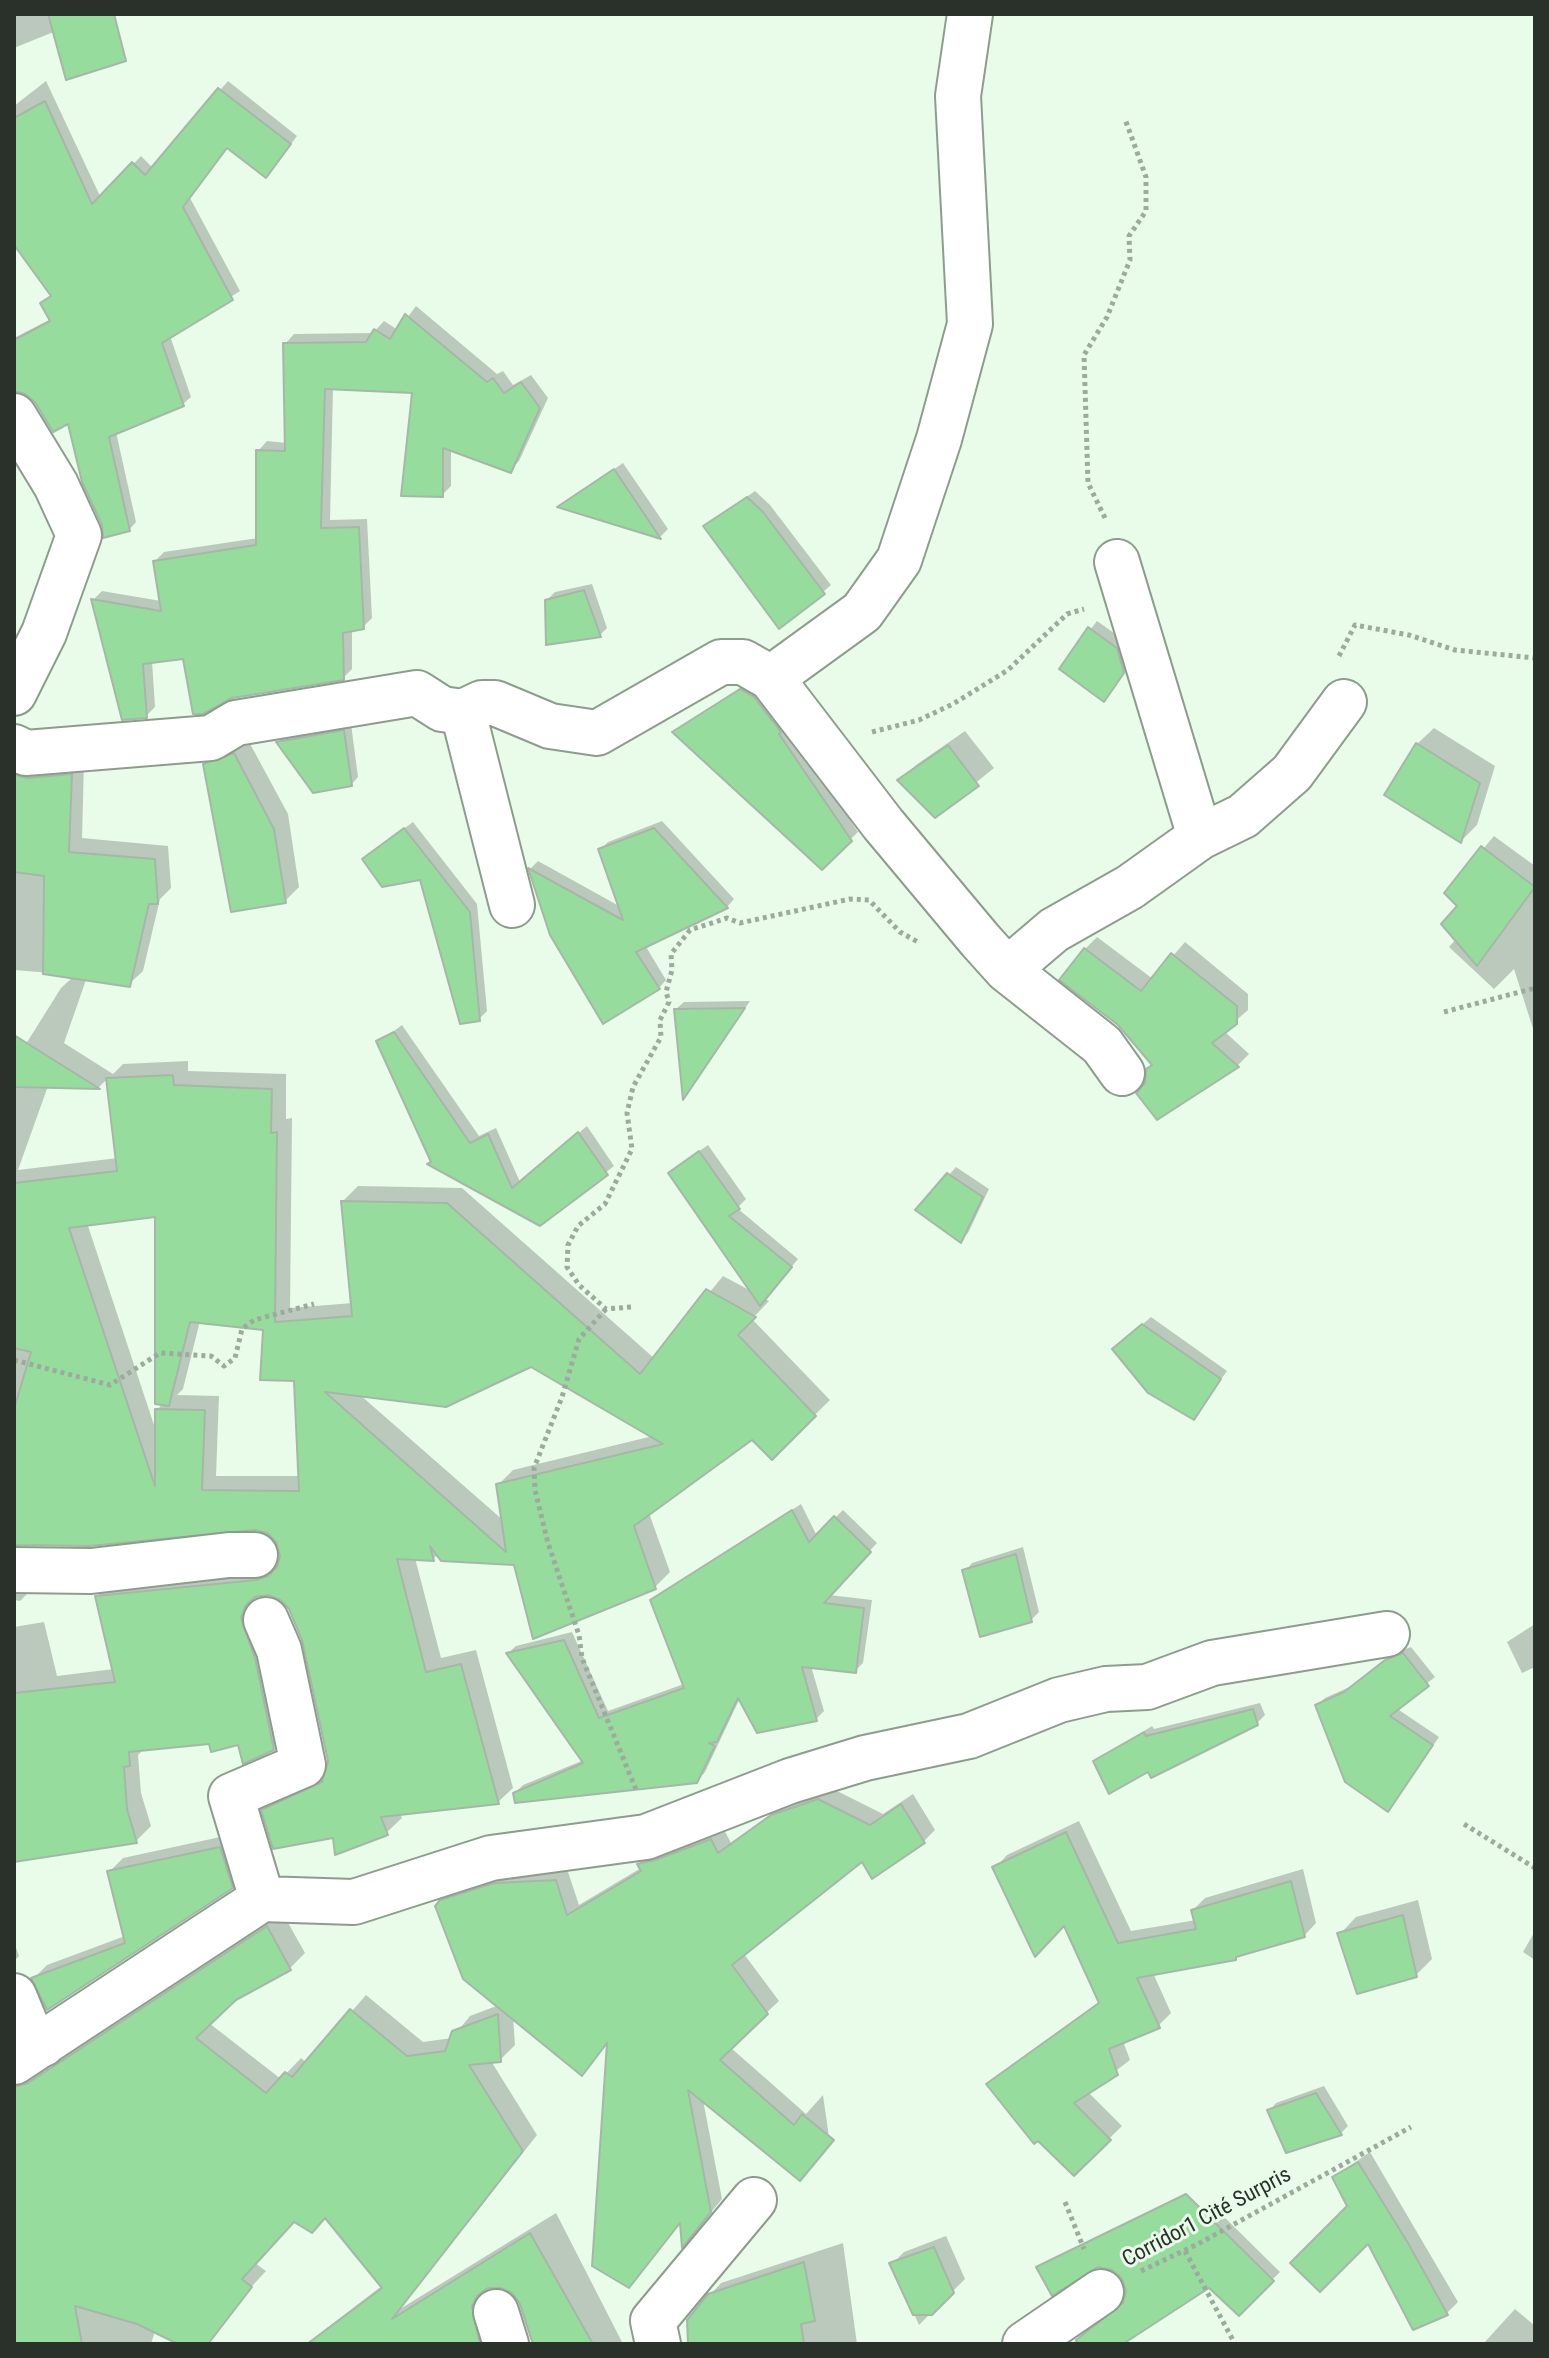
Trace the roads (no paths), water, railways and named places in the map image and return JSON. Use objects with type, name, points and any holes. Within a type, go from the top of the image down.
[{"type":"street","points":[[771,678],[862,612],[890,574],[899,560],[939,439],[970,324],[958,96],[970,14]]},
{"type":"street","points":[[14,416],[56,485],[79,535],[44,633],[14,693]]},
{"type":"street","points":[[1117,562],[1200,837]]},
{"type":"street","points":[[14,747],[26,753],[211,738],[236,723],[417,693],[442,709],[463,712],[482,703],[495,703],[550,726],[597,733],[721,662],[743,662],[771,678],[824,743],[883,824],[1007,970],[1102,1045],[1122,1073]]},
{"type":"street","points":[[1007,970],[1054,930],[1130,887],[1200,837],[1243,816],[1292,773],[1344,702]]},
{"type":"street","points":[[463,712],[512,905]]},
{"type":"street","points":[[14,1570],[91,1571],[229,1555],[255,1555]]},
{"type":"street","points":[[262,1899],[231,1796],[303,1765],[279,1650],[266,1620]]},
{"type":"street","points":[[28,2053],[262,1899],[354,1902],[491,1858],[652,1835],[790,1781],[865,1758],[969,1736],[1059,1700],[1106,1689],[1147,1687],[1212,1663],[1387,1634]]},
{"type":"street","points":[[14,1996],[28,2030],[28,2053]]},
{"type":"street","points":[[658,2344],[653,2321],[754,2200]]},
{"type":"street","points":[[1025,2344],[1101,2292]]}]
